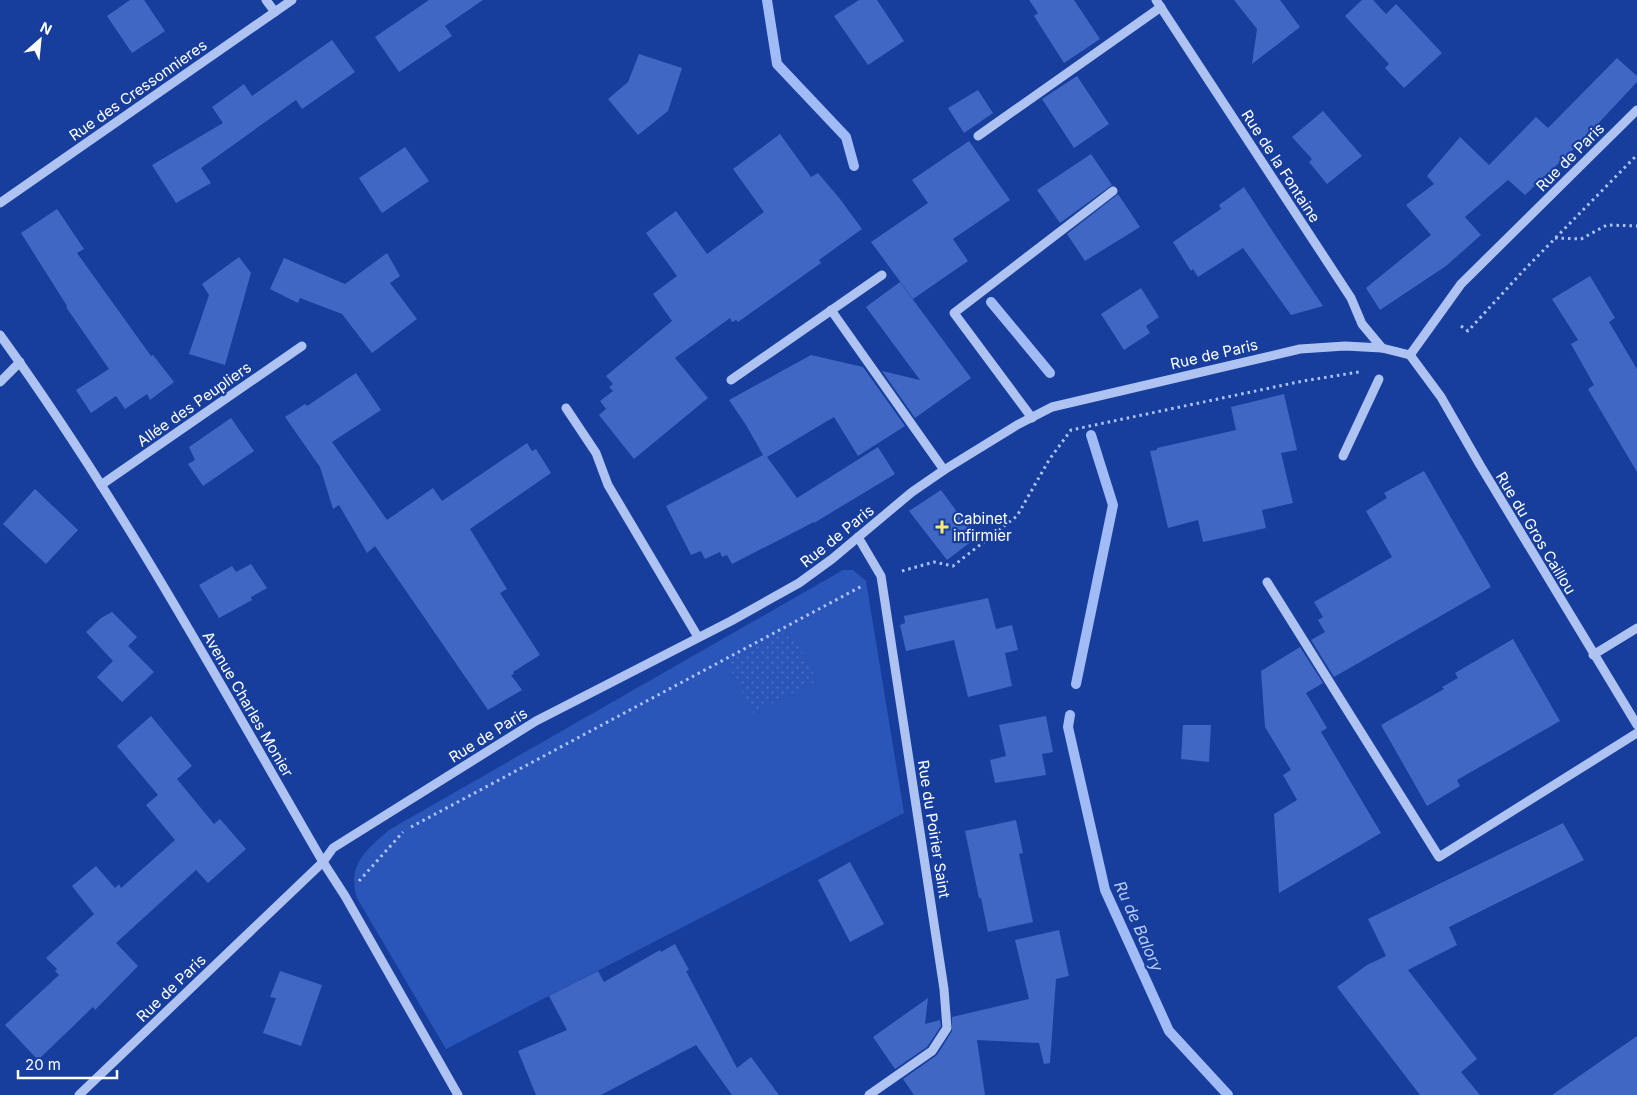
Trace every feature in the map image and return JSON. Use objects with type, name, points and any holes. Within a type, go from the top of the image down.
[{"type":"street","points":[[266,0],[275,12]]},
{"type":"street","name":"Rue des Cressonnieres","points":[[0,203],[292,0]]},
{"type":"street","points":[[978,136],[1159,4]]},
{"type":"street","name":"Rue de la Fontaine","points":[[1159,4],[1351,298],[1362,324],[1382,348]]},
{"type":"street","name":"Rue de Paris","points":[[79,1095],[323,862],[333,848],[536,722],[731,621],[799,583],[832,559],[912,492],[944,470],[1032,418],[1052,407],[1300,349],[1345,346],[1382,348],[1410,355],[1461,284],[1637,110]]},
{"type":"street","points":[[1032,418],[954,313],[1113,191]]},
{"type":"street","points":[[731,380],[882,275]]},
{"type":"street","points":[[831,310],[944,470]]},
{"type":"street","name":"Avenue Charles Monier","points":[[0,335],[101,484],[177,608],[323,862],[345,896],[458,1095]]},
{"type":"street","name":"Allée des Peupliers","points":[[101,484],[302,346]]},
{"type":"street","name":"Rue du Gros Caillou","points":[[1410,355],[1441,397],[1593,655],[1637,725]]},
{"type":"street","points":[[0,382],[20,362]]},
{"type":"street","points":[[1343,456],[1380,379]]},
{"type":"street","points":[[566,408],[596,453],[608,485],[698,637]]},
{"type":"street","name":"Rue du Poirier Saint","points":[[858,537],[882,576],[944,989],[947,1028],[932,1051],[868,1095]]},
{"type":"street","points":[[1266,582],[1439,857],[1637,733]]},
{"type":"street","points":[[1593,655],[1637,628]]},
{"type":"path","points":[[1461,326],[1468,331],[1554,238],[1637,155]]},
{"type":"path","points":[[1554,238],[1581,239],[1607,225],[1637,226]]},
{"type":"path","points":[[345,896],[402,832],[882,576],[934,562],[953,566],[1017,516],[1049,460],[1071,430],[1303,381],[1359,372],[1382,348]]},
{"type":"shaded area","points":[[843,570],[853,570],[866,581],[904,813],[446,1049],[357,898],[355,876],[357,867],[366,852],[389,830]]},
{"type":"shaded area","points":[[790,629],[817,681],[753,713],[727,662]]},
{"type":"building","points":[[130,0],[144,0],[165,31],[132,53],[107,16]]},
{"type":"building","points":[[429,0],[483,0],[445,26],[452,36],[399,72],[375,37]]},
{"type":"building","points":[[859,0],[877,0],[904,41],[868,65],[834,16]]},
{"type":"building","points":[[1029,0],[1074,0],[1100,39],[1064,63],[1034,16],[1038,13]]},
{"type":"building","points":[[1234,0],[1280,0],[1300,27],[1252,64],[1257,29]]},
{"type":"building","points":[[1362,0],[1373,0],[1386,14],[1396,4],[1442,53],[1404,88],[1385,68],[1389,64],[1345,16]]},
{"type":"building","points":[[332,40],[355,72],[302,109],[296,100],[201,168],[211,183],[176,203],[152,165],[223,123],[212,107],[244,84],[252,96]]},
{"type":"building","points":[[639,54],[682,68],[668,111],[638,135],[608,99],[628,82]]},
{"type":"building","points":[[1617,58],[1637,76],[1637,82],[1578,145],[1525,195],[1508,180],[1465,217],[1481,235],[1446,266],[1380,310],[1366,288],[1431,235],[1406,205],[1434,184],[1427,176],[1460,137],[1489,165],[1536,117],[1548,128]]},
{"type":"building","points":[[1077,76],[1109,124],[1074,148],[1042,99]]},
{"type":"building","points":[[978,90],[993,113],[964,133],[948,108]]},
{"type":"building","points":[[1323,111],[1362,156],[1327,184],[1309,162],[1312,159],[1292,137]]},
{"type":"building","points":[[780,134],[811,177],[818,173],[862,229],[819,260],[821,263],[738,322],[736,320],[732,322],[730,318],[675,358],[708,398],[634,459],[599,415],[606,409],[600,401],[613,391],[609,387],[613,384],[606,376],[672,321],[653,294],[677,276],[646,233],[676,211],[707,254],[764,212],[733,169]]},
{"type":"building","points":[[969,141],[1010,200],[953,239],[968,261],[913,299],[871,242],[928,203],[912,180]]},
{"type":"building","points":[[405,147],[429,181],[382,213],[359,178]]},
{"type":"building","points":[[1091,154],[1112,185],[1060,223],[1037,190]]},
{"type":"building","points":[[1244,187],[1323,306],[1291,315],[1243,248],[1198,277],[1193,269],[1191,271],[1173,242],[1221,209],[1219,205]]},
{"type":"building","points":[[1118,194],[1140,227],[1085,261],[1067,234]]},
{"type":"building","points":[[57,209],[84,249],[77,253],[151,356],[153,355],[174,382],[150,400],[147,394],[125,409],[116,396],[91,413],[76,390],[109,369],[66,307],[21,233]]},
{"type":"building","points":[[387,253],[400,276],[390,283],[417,319],[372,353],[342,314],[300,298],[298,303],[270,289],[284,258],[345,284]]},
{"type":"building","points":[[239,257],[251,273],[225,365],[189,354],[209,295],[202,284]]},
{"type":"building","points":[[1590,276],[1615,318],[1609,322],[1637,369],[1637,472],[1588,389],[1594,385],[1571,344],[1578,340],[1552,299]]},
{"type":"building","points":[[900,282],[971,378],[915,418],[882,371],[920,380],[866,307]]},
{"type":"building","points":[[1141,288],[1159,317],[1146,326],[1150,333],[1124,350],[1101,314]]},
{"type":"building","points":[[811,355],[863,367],[905,426],[858,456],[834,417],[767,457],[797,498],[878,447],[895,474],[814,523],[732,564],[727,555],[722,557],[720,552],[705,559],[701,551],[691,555],[666,506],[763,455],[729,400]]},
{"type":"building","points":[[356,373],[381,410],[332,442],[387,520],[433,488],[442,501],[527,443],[532,451],[536,449],[551,473],[470,529],[507,589],[500,593],[540,655],[511,675],[522,690],[488,710],[375,546],[367,553],[339,505],[333,509],[320,467],[285,417],[305,404],[307,406]]},
{"type":"building","points":[[1284,394],[1297,450],[1281,453],[1293,503],[1262,510],[1266,528],[1203,542],[1198,520],[1168,528],[1150,451],[1236,430],[1231,407]]},
{"type":"building","points":[[231,418],[254,451],[203,486],[188,464],[195,460],[189,447]]},
{"type":"building","points":[[1424,471],[1491,587],[1334,677],[1311,640],[1325,632],[1318,620],[1323,617],[1314,602],[1392,557],[1366,511],[1387,498],[1384,493]]},
{"type":"building","points":[[35,489],[78,530],[46,564],[3,524]]},
{"type":"building","points":[[941,490],[976,538],[947,560],[909,511]]},
{"type":"building","points":[[251,564],[267,588],[251,597],[252,600],[219,618],[199,585],[232,566],[236,572]]},
{"type":"building","points":[[988,598],[996,629],[1012,625],[1018,650],[1005,653],[1012,686],[968,697],[954,640],[906,651],[900,625],[905,623],[904,616]]},
{"type":"building","points":[[112,612],[137,637],[128,646],[154,672],[122,702],[97,677],[113,661],[86,632],[101,618]]},
{"type":"building","points":[[1513,639],[1560,721],[1457,780],[1460,786],[1427,806],[1381,725],[1444,689],[1442,687],[1458,678],[1455,673]]},
{"type":"building","points":[[1300,647],[1323,683],[1306,693],[1327,728],[1321,732],[1381,833],[1279,893],[1274,814],[1297,800],[1283,775],[1291,770],[1265,727],[1261,671]]},
{"type":"building","points":[[151,716],[192,766],[177,779],[214,824],[220,819],[246,849],[208,883],[196,870],[116,943],[138,966],[95,1010],[93,1007],[38,1060],[5,1025],[59,975],[55,971],[57,969],[46,958],[94,914],[72,886],[96,866],[115,888],[119,884],[121,888],[175,840],[146,805],[158,795],[117,746]]},
{"type":"building","points":[[1046,716],[1053,752],[1042,754],[1046,775],[995,783],[990,760],[1006,756],[999,725]]},
{"type":"building","points":[[1183,725],[1211,725],[1209,762],[1181,759]]},
{"type":"building","points":[[1016,820],[1023,853],[1019,854],[1033,922],[988,932],[965,831]]},
{"type":"building","points":[[1563,823],[1584,860],[1449,927],[1457,945],[1408,970],[1477,1059],[1461,1072],[1480,1095],[1420,1095],[1337,987],[1367,965],[1386,956],[1368,919]]},
{"type":"building","points":[[850,862],[884,924],[850,942],[818,880]]},
{"type":"building","points":[[1059,930],[1069,976],[1056,979],[1050,1063],[1044,1064],[1039,1043],[977,1040],[985,1095],[914,1095],[903,1079],[937,1055],[952,1031],[952,1017],[1029,999],[1015,940]]},
{"type":"building","points":[[675,944],[689,970],[686,971],[737,1068],[751,1057],[779,1095],[732,1095],[696,1045],[601,1095],[536,1095],[518,1051],[567,1030],[549,996],[598,971],[604,982],[660,950],[661,952]]},
{"type":"building","points":[[280,971],[322,985],[301,1046],[263,1033],[276,998],[270,997]]},
{"type":"building","points":[[928,998],[925,1024],[940,1020],[941,1026],[927,1047],[895,1069],[873,1037]]},
{"type":"building","points":[[1637,1036],[1637,1095],[1552,1095]]},
{"type":"waterway","name":"Ru de Balory","points":[[767,0],[777,64],[846,137],[854,166]]},
{"type":"waterway","name":"Ru de Balory","points":[[991,302],[1050,373]]},
{"type":"waterway","name":"Ru de Balory","points":[[1076,684],[1113,505],[1091,435]]},
{"type":"waterway","name":"Ru de Balory","points":[[1070,715],[1068,727],[1105,890],[1169,1031],[1228,1095]]},
{"type":"place","name":"Cabinet infirmier","points":[[942,527]]}]
